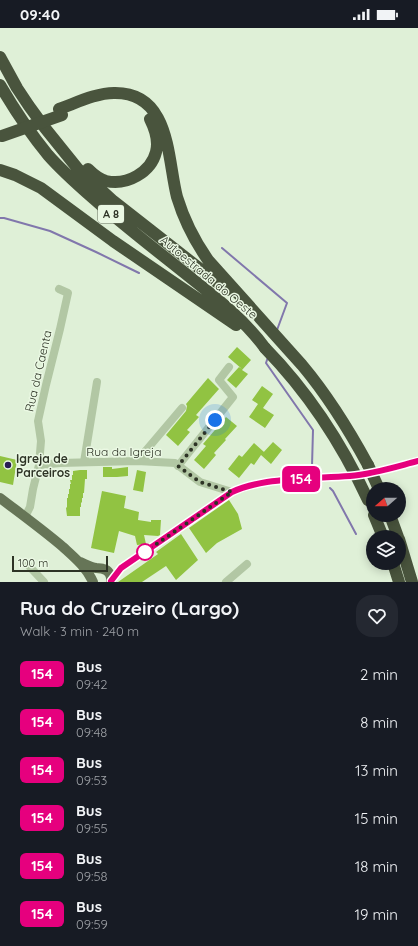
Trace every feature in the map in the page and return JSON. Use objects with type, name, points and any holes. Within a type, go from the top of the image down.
[{"type":"highway","name":"A 8","points":[[0,56],[17,88],[29,106],[78,169],[112,200],[254,312]]},
{"type":"highway","name":"Autoestrada do Oeste","points":[[0,85],[18,114],[48,155],[68,176],[202,288],[259,340],[298,385],[328,427],[352,468],[366,496]]},
{"type":"highway","points":[[1,135],[100,95],[125,93],[139,99],[150,107],[158,117],[163,128],[177,197],[191,232],[208,260],[254,312]]},
{"type":"highway","points":[[60,112],[105,101],[126,101],[136,106],[146,114],[156,133],[156,152],[147,168],[135,177],[122,181],[106,181],[98,177],[73,156],[66,154]]},
{"type":"highway","points":[[0,170],[15,175],[41,188],[113,241],[241,325]]},
{"type":"highway","name":"Autoestrada do Oeste","points":[[254,312],[316,382],[340,416],[355,441],[376,482]]},
{"type":"highway","points":[[406,562],[412,582]]},
{"type":"highway","points":[[395,570],[399,582]]},
{"type":"main road","points":[[0,498],[52,538],[80,562],[92,580]]},
{"type":"main road","points":[[80,562],[102,569],[110,575],[111,581]]},
{"type":"main road","points":[[92,580],[94,572],[102,569]]},
{"type":"street","name":"Rua da Caenta","points":[[39,465],[41,441],[38,421],[68,294],[59,289]]},
{"type":"street","points":[[178,466],[234,397],[219,380],[229,367]]},
{"type":"street","points":[[84,462],[97,382]]},
{"type":"street","points":[[137,461],[182,408]]},
{"type":"street","name":"Rua da Igreja","points":[[39,465],[137,461],[175,463],[200,482],[232,492]]},
{"type":"street","points":[[111,581],[121,568],[232,492],[242,488],[280,480],[363,474],[418,461]]},
{"type":"street","points":[[25,517],[30,507],[39,465]]},
{"type":"street","points":[[226,582],[247,564]]},
{"type":"street","points":[[28,565],[44,582]]},
{"type":"street","points":[[102,569],[121,568]]},
{"type":"building","points":[[237,347],[251,360],[242,370],[248,374],[236,388],[227,380],[239,367],[242,369],[228,357]]},
{"type":"building","points":[[208,378],[219,389],[196,415],[199,417],[187,430],[190,432],[178,446],[166,435],[186,411],[186,404]]},
{"type":"building","points":[[262,386],[273,394],[263,408],[274,415],[265,428],[249,417],[258,404],[252,400]]},
{"type":"building","points":[[226,417],[237,426],[214,453],[216,455],[204,469],[194,460],[206,446],[203,444]]},
{"type":"building","points":[[273,442],[282,450],[271,464],[261,455],[254,465],[251,463],[239,478],[228,469],[239,455],[242,457],[254,443],[264,452]]},
{"type":"building","name":"Igreja de Parceiros","points":[[0,456],[17,460],[13,485],[0,482]]},
{"type":"building","points":[[103,467],[112,467],[112,469],[128,467],[128,476],[103,477]]},
{"type":"building","points":[[87,470],[87,479],[85,479],[84,493],[80,507],[80,516],[67,516],[66,508],[71,484],[70,480],[72,480],[73,471]]},
{"type":"building","points":[[137,470],[146,472],[143,492],[133,490]]},
{"type":"building","points":[[102,491],[126,496],[124,508],[139,512],[138,520],[151,522],[151,520],[161,520],[160,535],[144,535],[146,544],[137,545],[135,536],[119,531],[114,553],[91,548]]},
{"type":"building","points":[[229,500],[238,514],[242,529],[217,543],[206,553],[189,528]]},
{"type":"building","points":[[181,534],[198,560],[176,580],[166,566],[142,582],[118,582],[158,554],[156,552]]},
{"type":"waterway","points":[[0,218],[50,231],[139,273]]},
{"type":"waterway","points":[[222,248],[287,303],[277,330]]},
{"type":"waterway","points":[[268,357],[266,363],[313,430],[313,472]]},
{"type":"waterway","points":[[330,488],[356,534]]},
{"type":"bus line","name":"154","points":[[111,581],[121,568],[232,492],[242,488],[280,480],[326,478],[379,472],[418,461]]},
{"type":"place","name":"Igreja de Parceiros","points":[[8,465]]},
{"type":"route","points":[[145,552],[232,492],[200,482],[178,466],[215,420]]}]
